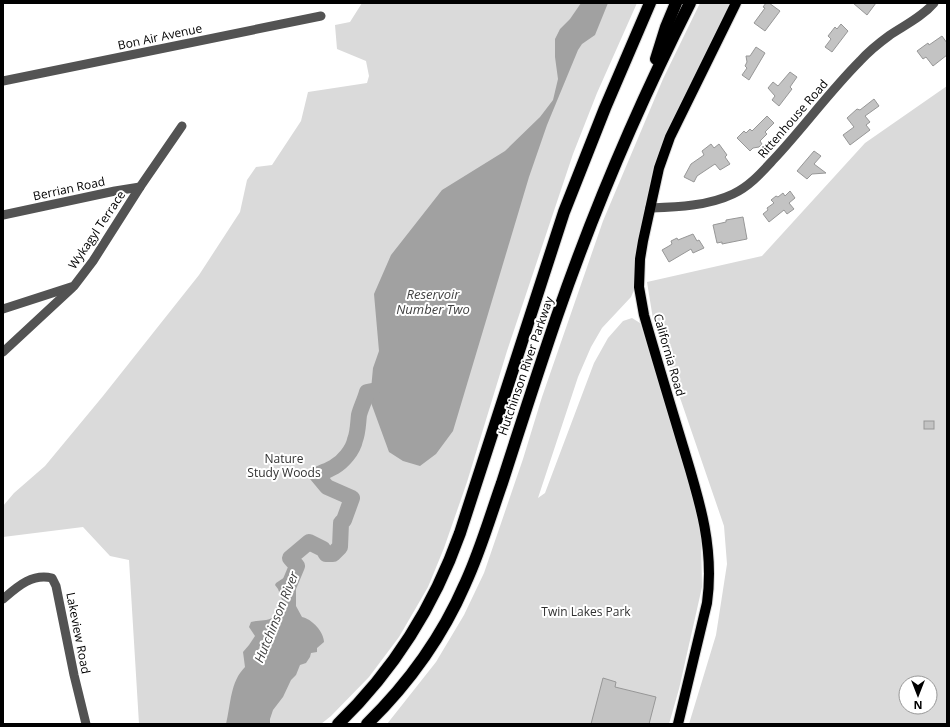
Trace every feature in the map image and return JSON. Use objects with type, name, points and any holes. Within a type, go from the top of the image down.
[{"type":"highway","name":"Hutchinson River Parkway","points":[[338,724],[366,696],[396,659],[429,606],[446,570],[460,533],[571,194],[605,108],[650,3]]},
{"type":"highway","points":[[646,95],[666,26],[676,3]]},
{"type":"highway","name":"Hutchinson River Parkway","points":[[367,724],[401,688],[424,658],[442,630],[465,585],[481,546],[551,333],[614,166],[690,3]]},
{"type":"main road","name":"California Road","points":[[678,724],[707,603],[709,589],[708,548],[706,529],[700,502],[650,337],[641,301],[640,259],[659,168],[670,137],[736,3]]},
{"type":"street","name":"Rittenhouse Road","points":[[650,208],[697,204],[722,198],[734,194],[754,180],[790,143],[861,60],[889,36],[919,17],[934,3]]},
{"type":"street","name":"Bon Air Avenue","points":[[3,81],[321,16]]},
{"type":"street","name":"Wykagyl Terrace","points":[[3,308],[74,286],[93,261],[140,187],[182,126]]},
{"type":"street","name":"Berrian Road","points":[[3,215],[140,187]]},
{"type":"street","points":[[3,352],[74,286]]},
{"type":"street","name":"Lakeview Road","points":[[3,598],[14,588],[30,579],[37,577],[52,578],[56,586],[74,675],[86,724]]},
{"type":"green space","name":"Nature Study Woods","points":[[362,3],[637,3],[597,93],[573,154],[507,351],[467,482],[444,548],[428,587],[399,637],[369,677],[331,716],[321,724],[139,724],[129,560],[110,556],[83,527],[3,537],[3,506],[14,493],[45,466],[103,396],[199,275],[240,212],[247,180],[256,167],[272,165],[301,121],[308,92],[367,83],[369,76],[366,61],[337,49],[335,25],[350,22]]},
{"type":"green space","name":"Twin Lakes Park","points":[[700,3],[731,3],[665,138],[653,168],[637,247],[634,290],[631,297],[602,328],[591,347],[578,377],[538,498],[545,493],[594,363],[608,338],[623,321],[632,318],[640,323],[696,506],[701,534],[702,587],[679,689],[669,724],[387,724],[436,662],[464,615],[484,573],[523,459],[542,397],[603,221],[663,79]]},
{"type":"green space","points":[[947,86],[947,724],[689,724],[716,635],[727,564],[724,526],[653,319],[647,282],[762,256],[865,143]]},
{"type":"water","name":"Reservoir Number Two","points":[[581,3],[608,3],[595,35],[582,44],[578,50],[547,125],[529,177],[453,431],[436,454],[420,466],[403,461],[389,452],[370,400],[373,368],[379,351],[374,294],[391,255],[442,190],[505,151],[540,117],[553,100],[558,79],[555,57],[555,39],[560,29],[570,19]]},
{"type":"water","points":[[294,571],[296,574],[296,606],[302,617],[310,620],[320,630],[324,642],[317,648],[317,652],[311,653],[306,663],[300,665],[283,697],[273,710],[270,724],[226,724],[236,679],[245,667],[243,652],[255,636],[249,627],[251,622],[268,620],[272,618],[277,605],[282,600],[275,585]]},
{"type":"building","points":[[766,3],[769,3],[780,11],[765,31],[754,23],[765,8],[763,7]]},
{"type":"building","points":[[853,3],[876,3],[867,15]]},
{"type":"building","points":[[841,24],[848,31],[832,52],[825,47],[831,39],[828,36],[835,27],[837,29]]},
{"type":"building","points":[[942,36],[947,43],[947,55],[933,66],[926,57],[923,59],[917,51],[928,43],[929,45]]},
{"type":"building","points":[[756,47],[765,53],[749,80],[742,75],[747,68],[745,66],[747,62],[746,56],[750,56]]},
{"type":"building","points":[[790,72],[797,77],[790,87],[792,89],[779,106],[772,100],[775,96],[768,88],[773,82],[778,86]]},
{"type":"building","points":[[874,99],[879,106],[865,116],[870,122],[866,125],[870,130],[850,145],[843,135],[854,127],[847,118],[857,109],[860,110]]},
{"type":"building","points":[[767,116],[774,123],[765,132],[767,134],[760,141],[762,144],[750,151],[737,138],[744,131],[746,133],[750,129],[752,131]]},
{"type":"building","points":[[711,144],[714,148],[719,144],[727,155],[725,157],[730,164],[720,170],[715,164],[697,176],[694,182],[684,177],[691,164],[704,155],[702,151]]},
{"type":"building","points":[[814,151],[821,156],[814,164],[826,173],[812,174],[807,179],[797,171]]},
{"type":"building","points":[[790,191],[795,198],[789,203],[794,209],[787,214],[784,210],[769,222],[763,214],[768,210],[767,208],[774,203],[771,200],[783,193],[785,196]]},
{"type":"building","points":[[743,217],[747,239],[722,244],[722,242],[717,243],[713,225],[726,222],[726,220]]},
{"type":"building","points":[[693,234],[704,248],[693,253],[691,249],[669,262],[662,250],[672,244],[671,241]]},
{"type":"building","points":[[924,421],[934,421],[934,429],[924,429]]},
{"type":"building","points":[[603,678],[616,682],[615,687],[656,697],[649,724],[591,724]]},
{"type":"waterway","name":"Hutchinson River","points":[[287,590],[297,566],[290,558],[309,542],[323,549],[326,554],[333,554],[340,547],[341,523],[344,520],[352,498],[327,487],[317,475],[337,465],[350,452],[356,437],[359,415],[367,392],[372,391]]}]
